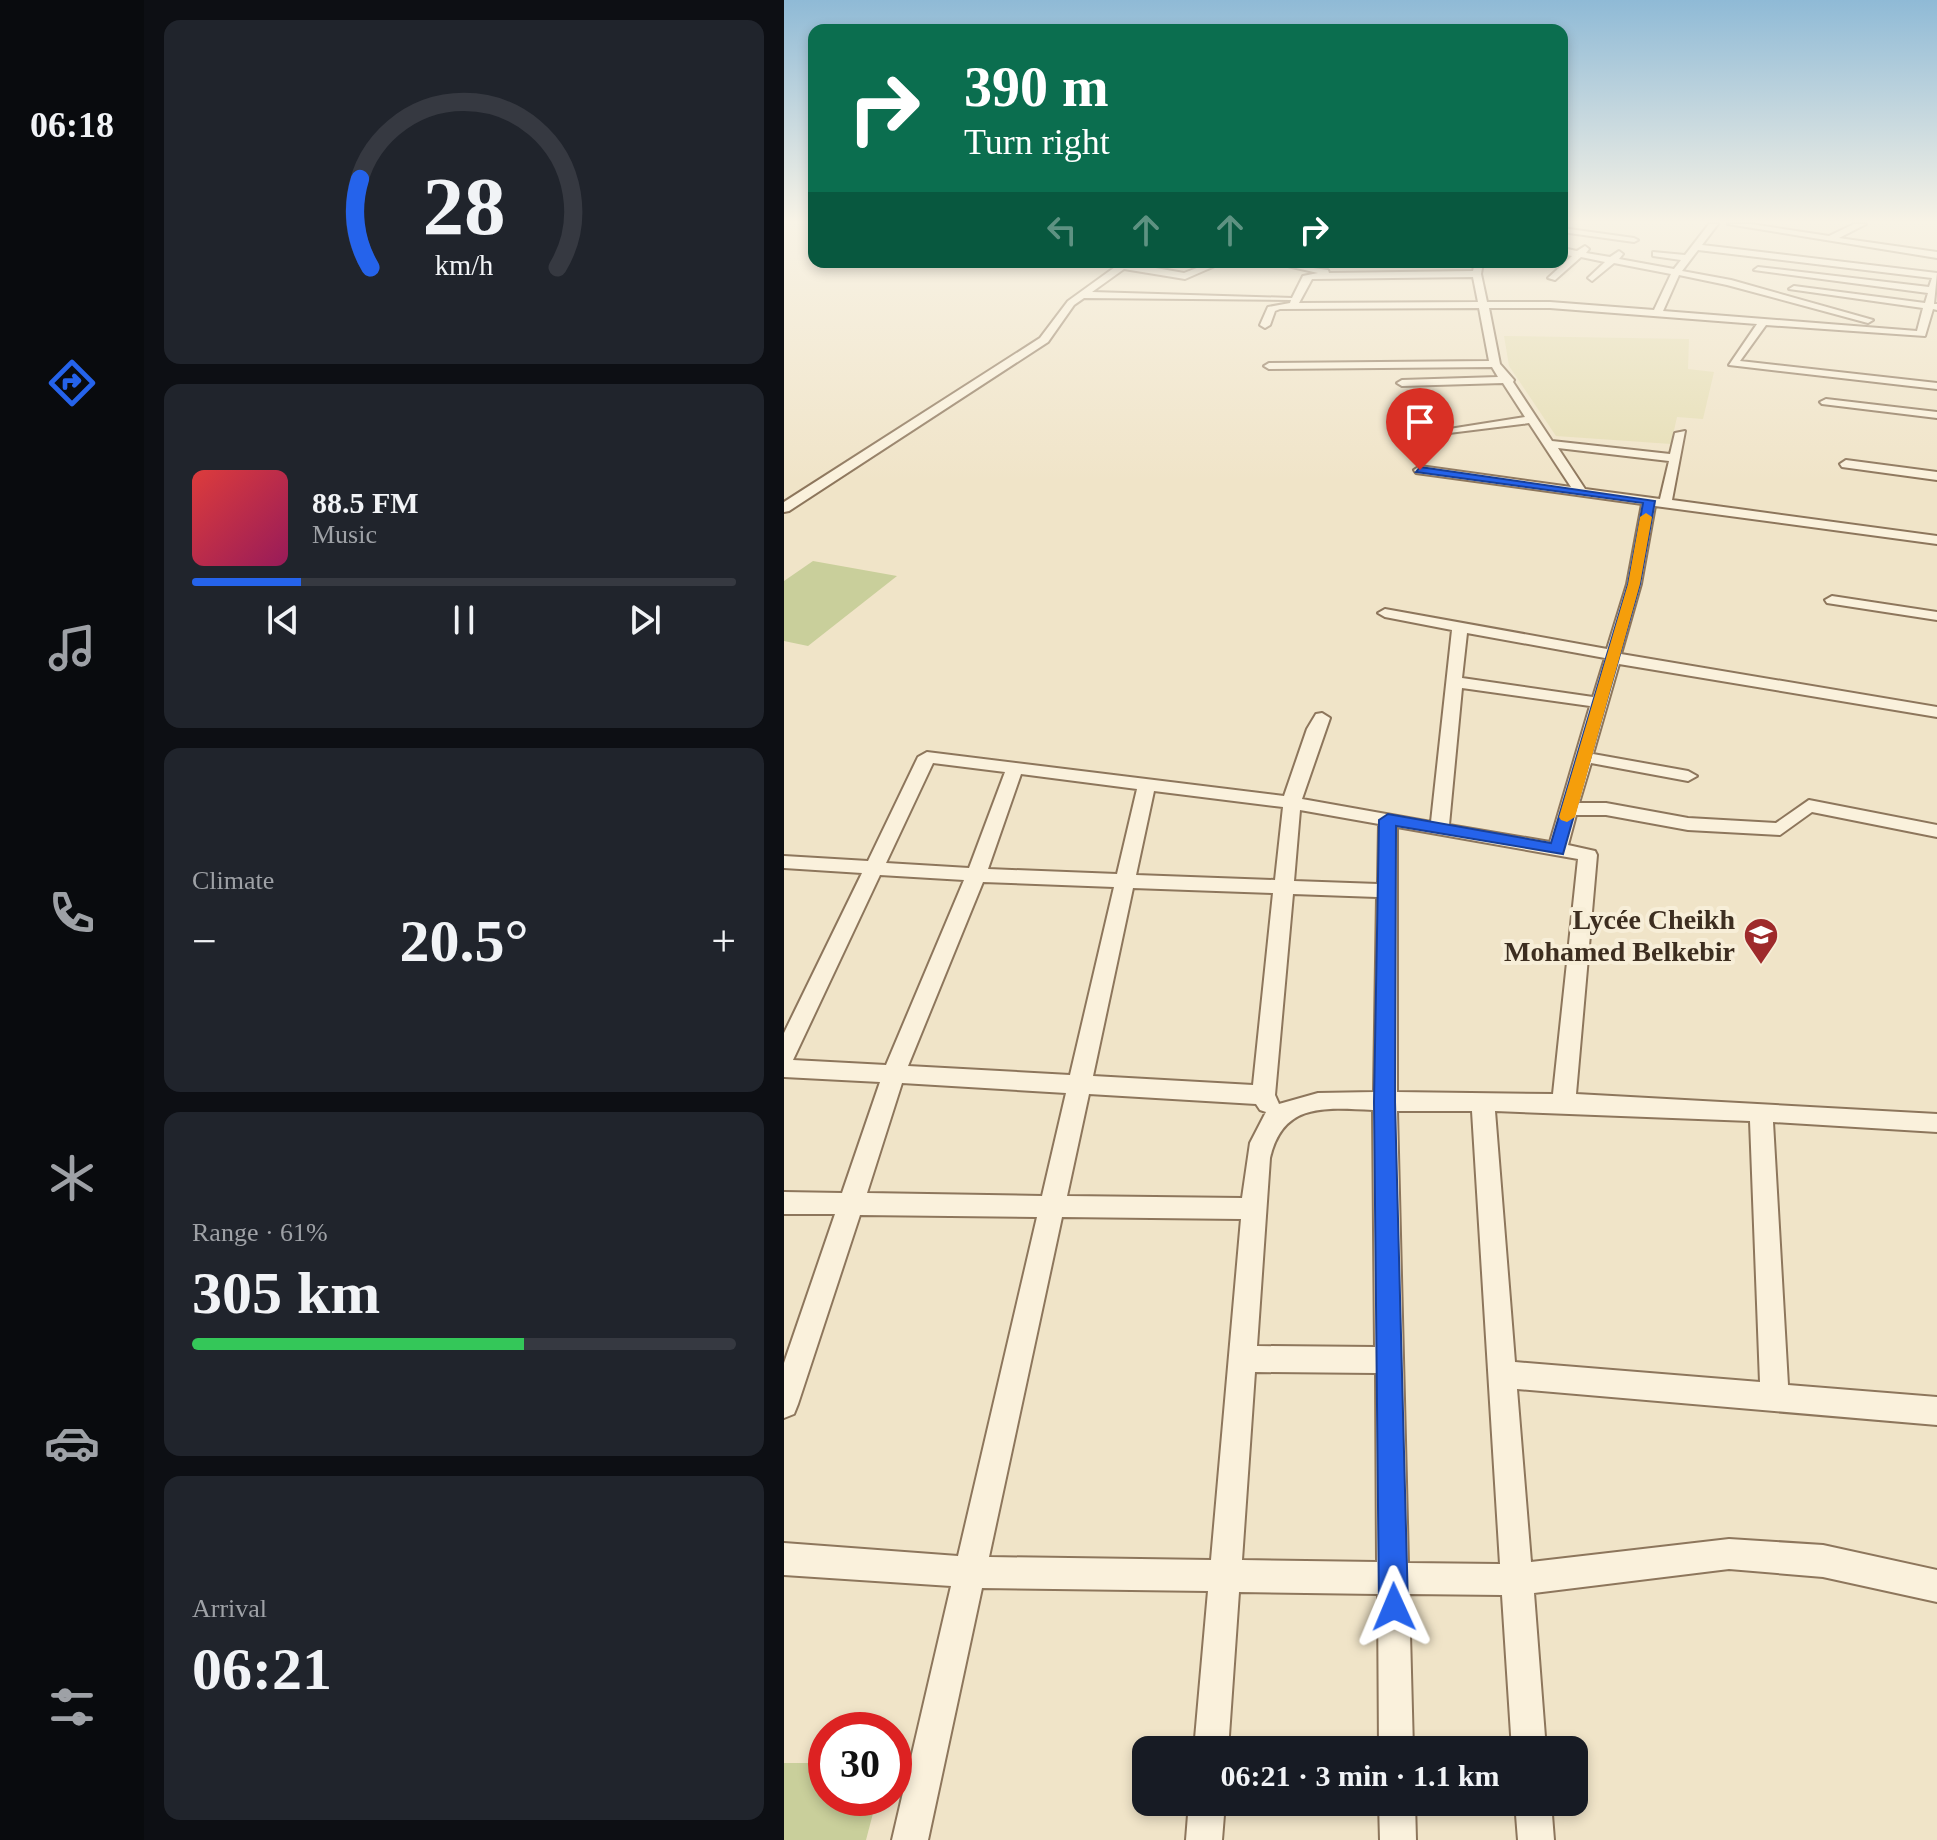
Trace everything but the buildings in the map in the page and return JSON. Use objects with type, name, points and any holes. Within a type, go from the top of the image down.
[{"type":"street","points":[[784,508],[1044,340],[1068,310]]},
{"type":"street","points":[[1265,325],[1272,310]]},
{"type":"street","points":[[1486,310],[1495,364],[1509,380],[1581,492]]},
{"type":"street","points":[[1612,310],[1925,336]]},
{"type":"street","points":[[1835,310],[1925,336]]},
{"type":"street","points":[[1847,314],[1849,310]]},
{"type":"street","points":[[1925,336],[1932,310]]},
{"type":"street","points":[[1764,321],[1733,363],[1937,386]]},
{"type":"street","points":[[1269,366],[1495,364]]},
{"type":"street","points":[[1402,383],[1509,380]]},
{"type":"street","points":[[1826,402],[1937,415]]},
{"type":"street","points":[[1449,430],[1533,419]]},
{"type":"street","points":[[1557,850],[1657,502],[1675,458],[1681,433]]},
{"type":"street","points":[[1551,444],[1675,458]]},
{"type":"street","points":[[1846,464],[1937,476]]},
{"type":"street","points":[[1420,470],[1937,540]]},
{"type":"street","points":[[1832,600],[1937,616]]},
{"type":"street","points":[[1385,613],[1937,712]]},
{"type":"street","points":[[1439,829],[1460,626]]},
{"type":"street","points":[[1454,682],[1600,703]]},
{"type":"street","points":[[1212,1736],[1258,1158],[1269,1106],[1282,887],[1296,774],[1310,753],[1312,732],[1322,718]]},
{"type":"street","points":[[784,1056],[927,757],[1292,803],[1588,855],[1564,1102]]},
{"type":"street","points":[[1584,757],[1688,776]]},
{"type":"street","points":[[784,1404],[794,1354],[851,1204],[894,1074],[976,875],[1015,768]]},
{"type":"street","points":[[910,1840],[1147,784]]},
{"type":"street","points":[[1569,809],[1606,809],[1688,824],[1780,829],[1809,806],[1937,831]]},
{"type":"street","points":[[1388,820],[1385,1102],[1396,1736]]},
{"type":"street","points":[[784,862],[976,875],[1387,891]]},
{"type":"street","points":[[784,1068],[1080,1084],[1291,1108],[1318,1103],[1564,1102],[1937,1123]]},
{"type":"street","points":[[1483,1101],[1528,1736]]},
{"type":"street","points":[[1761,1113],[1775,1396]]},
{"type":"street","points":[[784,1203],[1254,1209]]},
{"type":"street","points":[[1242,1359],[1389,1360]]},
{"type":"street","points":[[1502,1374],[1937,1411]]},
{"type":"street","points":[[784,1559],[970,1572],[1515,1580],[1729,1554],[1823,1561],[1937,1586]]},
{"type":"street","points":[[1204,1840],[1206,1816]]},
{"type":"street","points":[[1397,1816],[1398,1840]]},
{"type":"street","points":[[1534,1816],[1536,1840]]},
{"type":"shaded area","points":[[1504,336],[1689,339],[1688,369],[1714,372],[1703,419],[1677,417],[1671,444],[1556,436],[1509,366]]},
{"type":"green space","points":[[813,561],[897,576],[808,646],[784,641],[784,581]]},
{"type":"green space","points":[[784,1763],[808,1763],[808,1816],[872,1816],[866,1840],[784,1840]]},
{"type":"slow traffic","points":[[1567,817],[1634,584],[1646,517]]},
{"type":"place","name":"Lycée Cheikh Mohamed Belkebir","points":[[1761,966]]},
{"type":"route","points":[[1394,1607],[1385,1102],[1388,820],[1557,850],[1634,584],[1649,501],[1420,470]]}]
